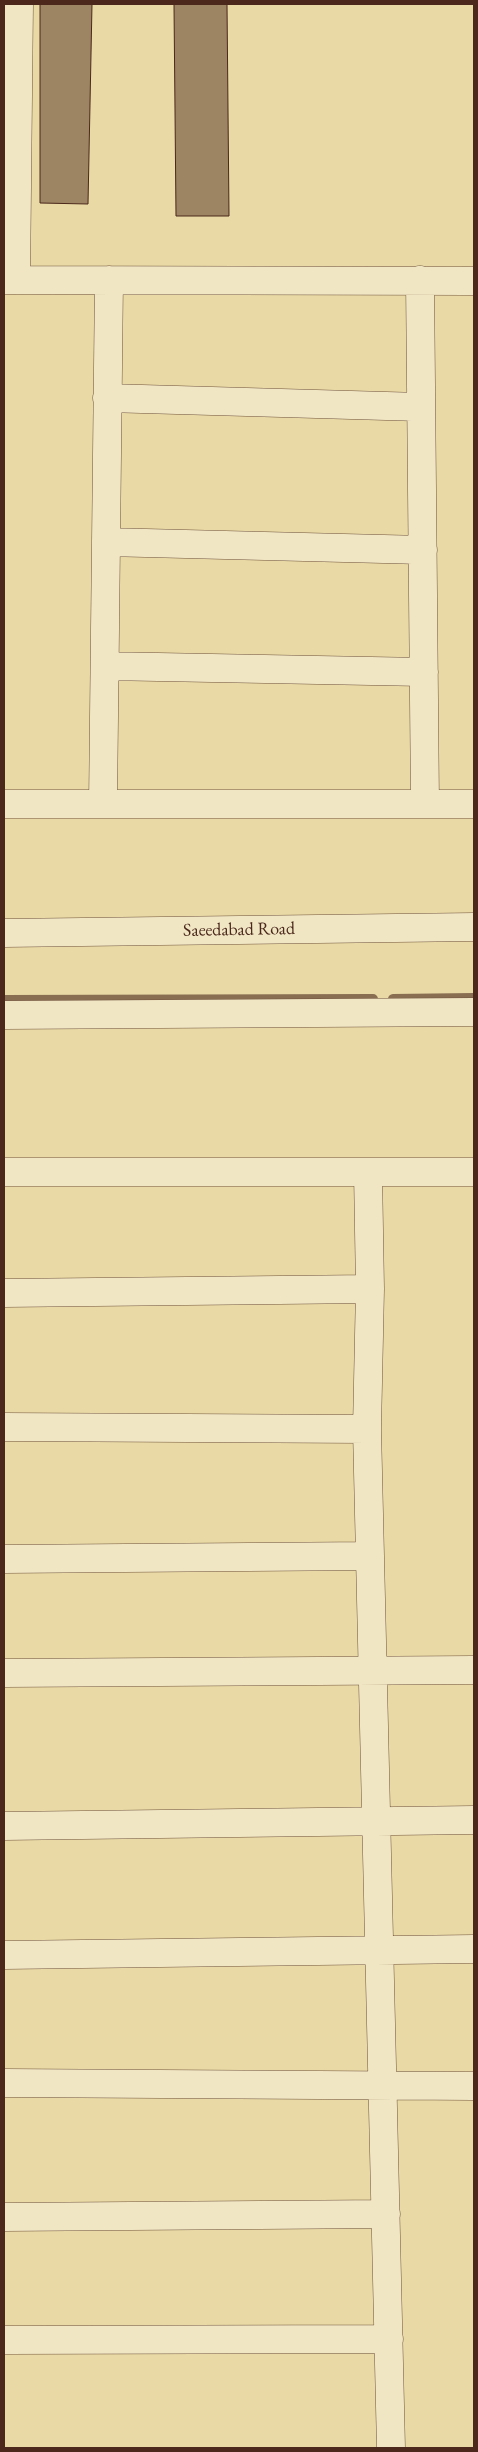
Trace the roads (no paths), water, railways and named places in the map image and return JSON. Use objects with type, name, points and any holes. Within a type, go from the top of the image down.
[{"type":"street","points":[[14,10],[10,280],[474,281]]},
{"type":"street","points":[[103,804],[109,280]]},
{"type":"street","points":[[420,280],[425,804]]},
{"type":"street","points":[[108,398],[421,407]]},
{"type":"street","points":[[106,542],[423,550]]},
{"type":"street","points":[[105,666],[424,672]]},
{"type":"street","points":[[4,804],[474,804]]},
{"type":"street","name":"Saeedabad Road","points":[[4,933],[474,927]]},
{"type":"street","points":[[4,1015],[474,1012]]},
{"type":"street","points":[[4,1172],[474,1172]]},
{"type":"street","points":[[368,1172],[370,1289],[367,1429],[391,2448]]},
{"type":"street","points":[[4,1293],[370,1289]]},
{"type":"street","points":[[4,1427],[367,1429]]},
{"type":"street","points":[[4,1559],[370,1556]]},
{"type":"street","points":[[4,1673],[474,1670]]},
{"type":"street","points":[[4,1826],[474,1820]]},
{"type":"street","points":[[4,1955],[474,1949]]},
{"type":"street","points":[[4,2083],[474,2086]]},
{"type":"street","points":[[4,2217],[386,2214]]},
{"type":"street","points":[[4,2340],[389,2338]]},
{"type":"waterway","points":[[393,999],[474,998]]},
{"type":"waterway","points":[[4,1000],[373,999]]}]
